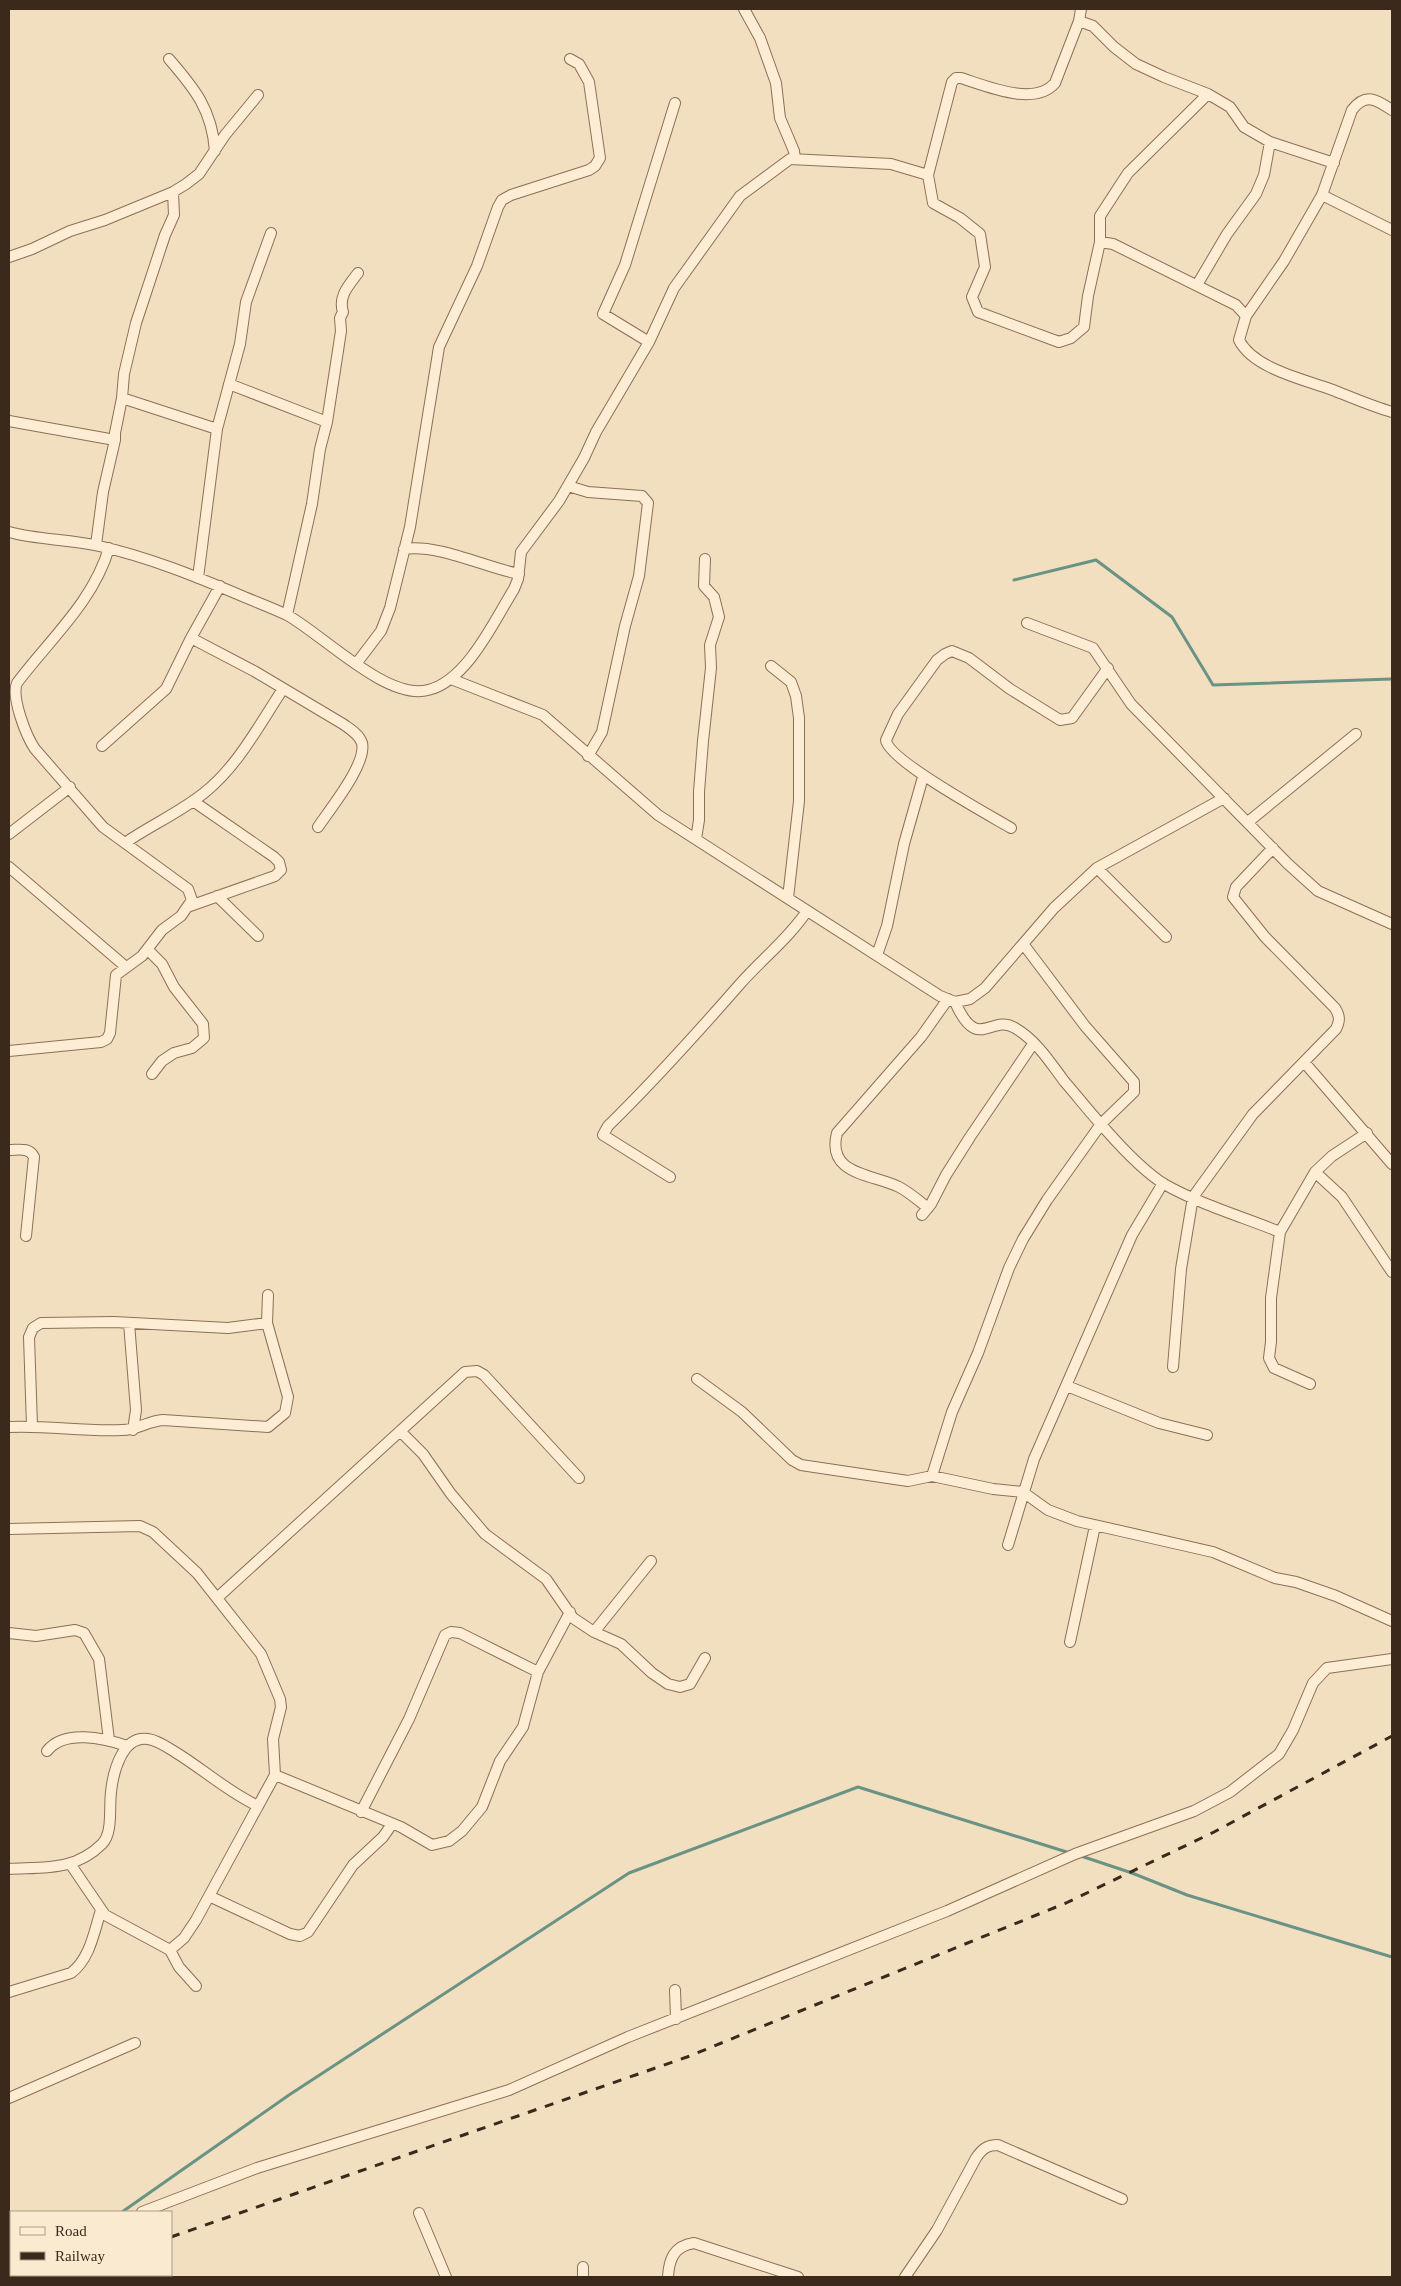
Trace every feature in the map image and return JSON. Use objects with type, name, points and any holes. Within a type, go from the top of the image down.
[{"type":"street","points":[[744,9],[760,38],[776,83],[780,118],[794,151],[795,159]]},
{"type":"street","points":[[1081,9],[1079,21],[1055,84],[1050,89],[1041,93],[1020,94],[961,78],[956,78],[952,82],[928,176],[933,203],[960,218],[980,234],[985,268],[972,297],[978,312],[1059,342],[1071,338],[1084,327],[1088,296],[1100,242],[1100,216],[1128,173],[1208,94]]},
{"type":"street","points":[[1079,21],[1093,26],[1114,47],[1136,64],[1208,94],[1230,107],[1244,126],[1270,142],[1334,163]]},
{"type":"street","points":[[169,59],[192,86],[211,122],[215,151]]},
{"type":"street","points":[[356,664],[381,631],[385,622],[410,527],[439,347],[474,273],[498,207],[502,200],[511,195],[589,170],[600,158],[589,82],[579,64],[570,59]]},
{"type":"street","points":[[9,256],[173,192],[199,174],[225,135],[258,95]]},
{"type":"street","points":[[1392,110],[1378,102],[1366,99],[1358,103],[1349,117],[1322,195],[1284,261],[1246,316],[1239,340],[1242,347],[1259,360],[1290,376],[1392,412]]},
{"type":"street","points":[[649,342],[603,314],[625,265],[675,102]]},
{"type":"street","points":[[1197,285],[1227,234],[1256,194],[1264,175],[1270,142]]},
{"type":"street","points":[[9,532],[109,548],[220,586],[287,615],[356,664],[406,690],[428,690],[451,679],[477,649],[514,589],[519,574],[521,552],[560,501],[596,432],[649,342],[674,288],[740,196],[790,159],[891,164],[928,176]]},
{"type":"street","points":[[96,545],[103,492],[122,398],[124,374],[136,323],[165,235],[174,216],[173,192]]},
{"type":"street","points":[[1322,195],[1392,230]]},
{"type":"street","points":[[198,578],[217,429],[240,344],[246,302],[270,232]]},
{"type":"street","points":[[1100,242],[1113,244],[1197,285],[1236,305],[1246,316]]},
{"type":"street","points":[[287,615],[308,522],[320,449],[328,422],[341,331],[340,318],[343,312],[340,304],[342,295],[358,273]]},
{"type":"street","points":[[229,384],[328,422]]},
{"type":"street","points":[[122,398],[217,429]]},
{"type":"street","points":[[9,421],[115,440]]},
{"type":"street","points":[[568,486],[588,492],[642,496],[648,503],[639,576],[623,633],[602,732],[588,756]]},
{"type":"street","points":[[109,548],[103,569],[67,625],[30,666],[14,689],[27,738],[103,826],[188,889],[192,895],[190,906]]},
{"type":"street","points":[[404,549],[418,548],[440,552],[519,574]]},
{"type":"street","points":[[696,839],[703,741],[711,668],[710,645],[719,616],[714,597],[704,586],[705,559]]},
{"type":"street","points":[[102,746],[166,689],[191,638],[220,586]]},
{"type":"street","points":[[1027,623],[1093,648],[1131,704],[1318,891],[1392,924]]},
{"type":"street","points":[[191,638],[283,689],[357,734],[362,742],[362,758],[318,827]]},
{"type":"street","points":[[1011,828],[923,777],[905,760],[888,749],[886,740],[898,714],[937,660],[952,651],[969,658],[1010,689],[1060,720],[1072,718],[1108,668]]},
{"type":"street","points":[[771,666],[791,682],[796,696],[799,718],[798,801],[788,898]]},
{"type":"street","points":[[451,679],[537,712],[641,802],[807,911],[952,1001],[962,1018],[972,1027],[990,1029],[997,1025],[1011,1026],[1033,1044],[1101,1124],[1162,1183],[1280,1232]]},
{"type":"street","points":[[126,842],[152,825],[163,821],[204,793],[235,762],[283,689]]},
{"type":"street","points":[[1248,822],[1356,734]]},
{"type":"street","points":[[878,955],[887,926],[904,844],[923,777]]},
{"type":"street","points":[[9,834],[70,787]]},
{"type":"street","points":[[1033,1044],[956,1160],[925,1211],[901,1188],[886,1181],[868,1177],[841,1164],[834,1147],[838,1133],[952,1001],[970,999],[985,988],[1054,908],[1098,868],[1224,798]]},
{"type":"street","points":[[9,1051],[101,1042],[107,1039],[110,1033],[114,978],[119,971],[148,950],[162,930],[190,906],[275,876],[280,872],[280,864],[274,857],[193,801]]},
{"type":"street","points":[[1173,1367],[1181,1269],[1193,1197],[1253,1114],[1336,1029],[1340,1021],[1339,1014],[1265,937],[1234,897],[1236,887],[1273,848]]},
{"type":"street","points":[[9,867],[126,967]]},
{"type":"street","points":[[1098,868],[1166,937]]},
{"type":"street","points":[[217,896],[258,936]]},
{"type":"street","points":[[670,1176],[603,1135],[608,1126],[649,1086],[753,970],[797,926],[807,911]]},
{"type":"street","points":[[932,1476],[952,1412],[978,1353],[1009,1268],[1023,1239],[1101,1124],[1134,1092],[1134,1082],[1085,1026],[1024,945]]},
{"type":"street","points":[[148,950],[162,964],[174,986],[203,1024],[204,1038],[192,1048],[174,1053],[162,1061],[152,1074]]},
{"type":"street","points":[[1304,1062],[1392,1164]]},
{"type":"street","points":[[1310,1384],[1274,1368],[1270,1364],[1270,1298],[1280,1232],[1315,1172],[1332,1156],[1367,1133]]},
{"type":"street","points":[[9,1150],[27,1150],[34,1157],[26,1236]]},
{"type":"street","points":[[1315,1172],[1342,1196],[1392,1272]]},
{"type":"street","points":[[1008,1545],[1034,1459],[1132,1235],[1162,1183]]},
{"type":"street","points":[[9,1427],[32,1426],[133,1430],[152,1421],[163,1420],[250,1427],[268,1427],[276,1423],[285,1413],[288,1397],[267,1323],[268,1295]]},
{"type":"street","points":[[32,1426],[28,1337],[33,1328],[41,1323],[128,1323],[228,1328],[267,1323]]},
{"type":"street","points":[[128,1323],[136,1401],[133,1430]]},
{"type":"street","points":[[217,1598],[465,1372],[477,1371],[484,1375],[579,1478]]},
{"type":"street","points":[[698,1379],[742,1412],[792,1460],[801,1465],[908,1481],[932,1476],[993,1489],[1023,1492],[1048,1510],[1095,1526],[1213,1552],[1275,1578],[1296,1582],[1336,1596],[1392,1621]]},
{"type":"street","points":[[1067,1386],[1159,1423],[1207,1435]]},
{"type":"street","points":[[400,1431],[424,1454],[451,1494],[485,1534],[546,1579],[573,1618],[594,1632],[621,1644],[652,1673],[668,1684],[680,1687],[690,1684],[705,1658]]},
{"type":"street","points":[[9,1529],[140,1526],[153,1532],[197,1573],[261,1654],[280,1699],[281,1708],[273,1739],[276,1775],[184,1938],[170,1950]]},
{"type":"street","points":[[1070,1642],[1095,1526]]},
{"type":"street","points":[[594,1632],[650,1562]]},
{"type":"street","points":[[276,1775],[392,1824],[424,1841],[438,1845],[449,1841],[471,1822],[482,1807],[500,1761],[523,1727],[538,1672],[570,1612]]},
{"type":"street","points":[[9,1634],[36,1636],[75,1630],[84,1633],[99,1658],[109,1740]]},
{"type":"street","points":[[361,1812],[409,1719],[446,1635],[451,1632],[460,1632],[538,1672]]},
{"type":"street","points":[[145,2211],[257,2168],[509,2090],[676,2019],[947,1911],[1075,1854],[1194,1811],[1230,1792],[1279,1754],[1312,1683],[1327,1668],[1392,1659]]},
{"type":"street","points":[[47,1752],[53,1743],[91,1737],[127,1746]]},
{"type":"street","points":[[9,1869],[71,1865],[106,1839],[111,1790],[119,1761],[127,1746],[139,1739],[148,1738],[157,1742],[192,1762],[239,1797],[258,1806]]},
{"type":"street","points":[[209,1896],[290,1934],[300,1936],[308,1932],[353,1865],[383,1837],[392,1824]]},
{"type":"street","points":[[71,1865],[101,1910],[113,1920],[170,1950],[179,1967],[196,1986]]},
{"type":"street","points":[[9,1992],[71,1973],[79,1967],[85,1957],[101,1910]]},
{"type":"street","points":[[676,1990],[676,2019]]},
{"type":"street","points":[[9,2098],[136,2043]]},
{"type":"street","points":[[905,2277],[937,2230],[976,2158],[983,2149],[990,2145],[998,2145],[1122,2199]]},
{"type":"street","points":[[419,2213],[446,2277]]},
{"type":"street","points":[[668,2277],[669,2265],[679,2247],[694,2243],[798,2277]]},
{"type":"waterway","points":[[1014,580],[1096,560],[1172,617],[1213,685],[1392,679]]},
{"type":"waterway","points":[[123,2211],[289,2095],[629,1873],[858,1787],[1070,1853]]},
{"type":"waterway","points":[[1078,1855],[1132,1873],[1187,1895],[1392,1957]]},
{"type":"railway","points":[[172,2237],[687,2057],[1066,1903],[1214,1832],[1392,1736]]}]
